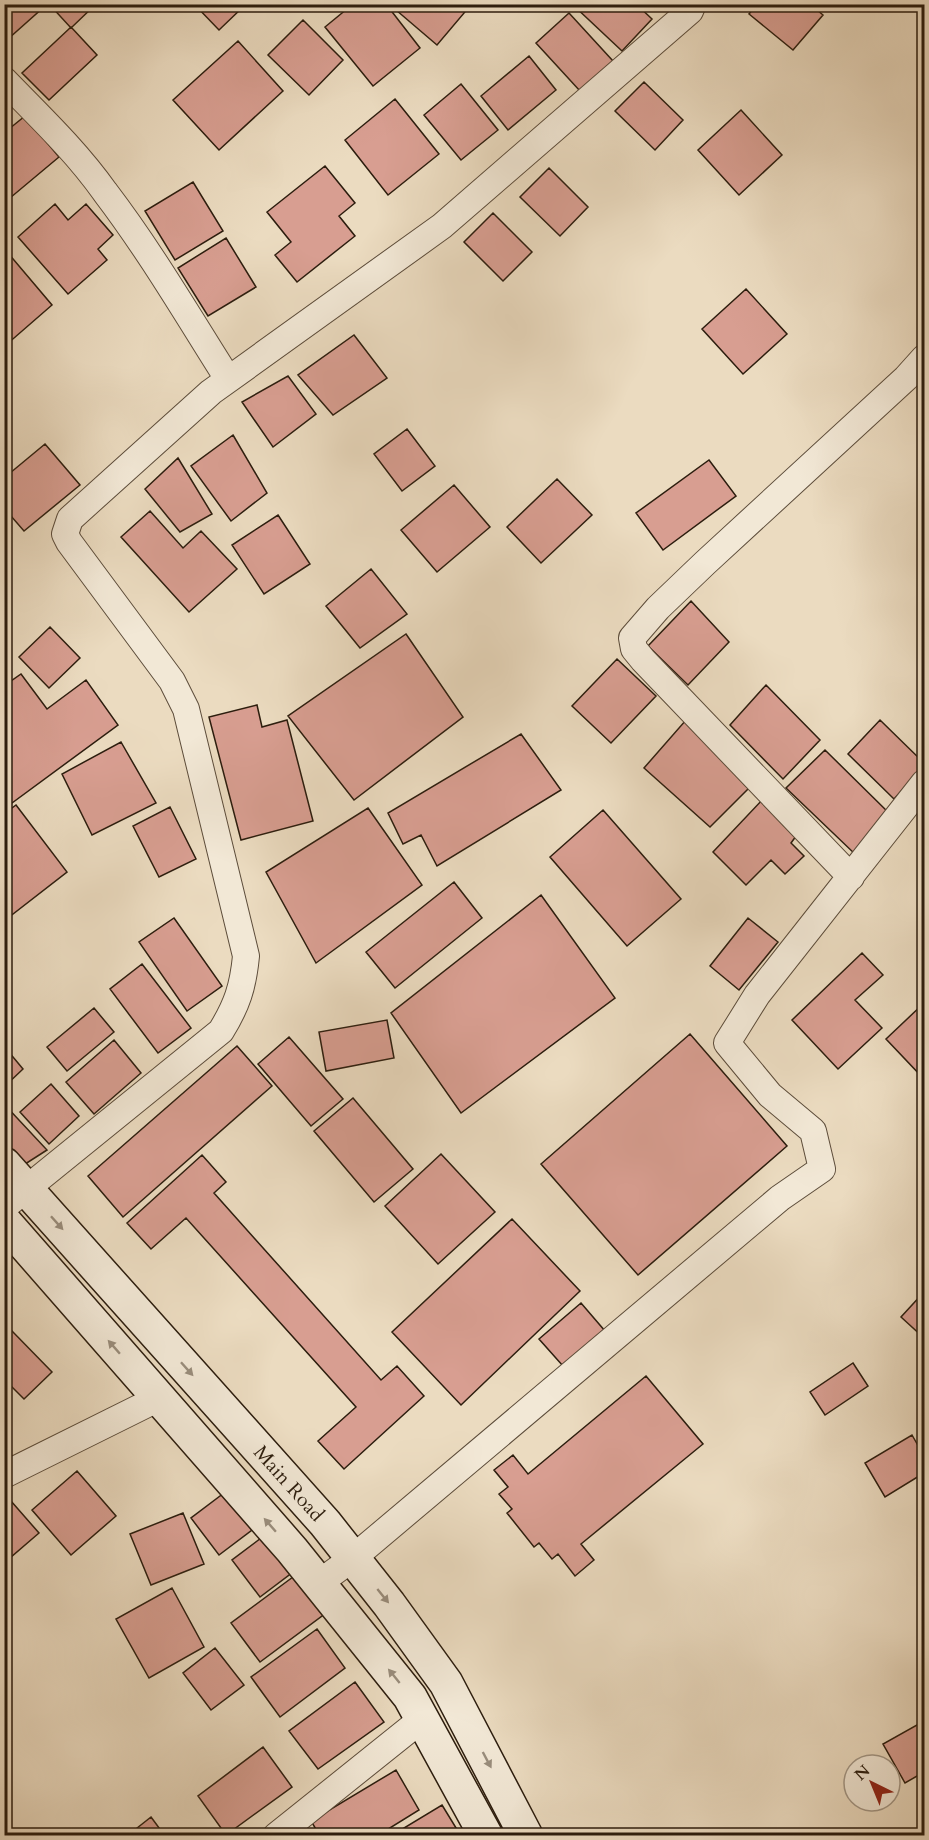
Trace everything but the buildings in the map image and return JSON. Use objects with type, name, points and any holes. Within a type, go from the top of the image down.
[{"type":"main road","name":"Main Road","points":[[4,1164],[16,1198],[325,1523],[389,1604],[446,1683],[525,1836]]},
{"type":"main road","name":"Main Road","points":[[4,1221],[292,1550],[410,1696],[486,1836]]},
{"type":"street","points":[[16,1198],[221,1031],[234,1009],[243,984],[246,956],[186,708],[172,681],[69,542],[65,534],[66,526],[74,514],[228,379],[442,226],[690,11],[693,4]]},
{"type":"street","points":[[4,80],[71,150],[106,192],[228,379]]},
{"type":"street","points":[[851,877],[643,660],[634,649],[632,638],[682,586],[906,378],[924,358]]},
{"type":"street","points":[[319,1583],[353,1558],[780,1198],[822,1169],[813,1131],[770,1095],[727,1043],[757,995],[924,783]]},
{"type":"street","points":[[4,1474],[159,1398]]},
{"type":"street","points":[[276,1836],[422,1719]]}]
